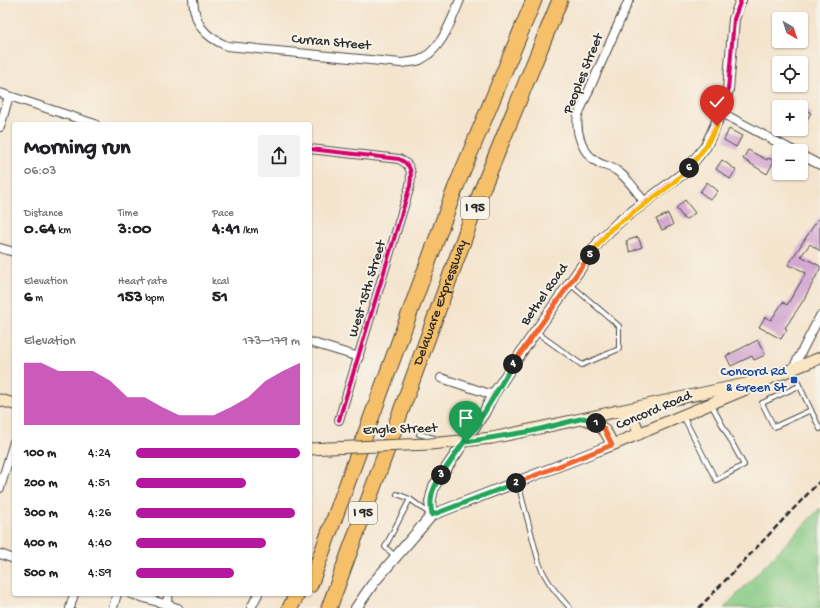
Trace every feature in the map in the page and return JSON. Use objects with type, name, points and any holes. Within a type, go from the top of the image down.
[{"type":"highway","name":"Delaware Expressway","points":[[312,580],[454,190],[534,0]]},
{"type":"highway","name":"Delaware Expressway","points":[[329,608],[478,200],[560,0]]},
{"type":"highway","points":[[337,608],[371,515],[397,419]]},
{"type":"highway","points":[[312,557],[349,478]]},
{"type":"highway","points":[[290,608],[295,596]]},
{"type":"highway","points":[[302,608],[306,596]]},
{"type":"main road","name":"Concord Road","points":[[612,445],[820,358]]},
{"type":"main road","name":"Engle Street","points":[[312,449],[430,444],[492,438],[769,379]]},
{"type":"main road","points":[[0,400],[12,403]]},
{"type":"main road","points":[[616,411],[629,416],[636,424],[640,434]]},
{"type":"main road","points":[[584,418],[596,423],[604,429],[612,445]]},
{"type":"street","name":"Curran Street","points":[[193,0],[194,15],[201,29],[212,40],[227,46],[401,63],[419,60],[435,49],[446,31],[460,0]]},
{"type":"street","name":"Peoples Street","points":[[629,0],[578,115],[577,129],[584,148],[588,154],[599,163],[616,170],[628,181],[645,203]]},
{"type":"street","name":"Bethel Road","points":[[432,515],[430,502],[434,486],[484,413],[493,396],[535,332],[569,284],[611,229],[671,185],[689,168],[706,146],[722,113],[728,90],[734,19],[740,0]]},
{"type":"street","points":[[0,93],[89,122]]},
{"type":"street","points":[[0,127],[9,96]]},
{"type":"street","points":[[722,113],[781,144]]},
{"type":"street","name":"West 15th Street","points":[[312,151],[399,159],[408,165],[412,173],[410,186],[340,420]]},
{"type":"street","points":[[808,159],[820,165]]},
{"type":"street","points":[[0,248],[12,251]]},
{"type":"street","points":[[792,370],[820,316]]},
{"type":"street","points":[[312,343],[359,357]]},
{"type":"street","points":[[441,378],[493,396]]},
{"type":"street","name":"Concord Road","points":[[358,607],[374,582],[432,515],[612,445]]},
{"type":"street","points":[[0,488],[12,449]]},
{"type":"street","points":[[0,554],[12,558]]},
{"type":"street","points":[[70,608],[73,596]]},
{"type":"street","points":[[113,608],[116,596]]},
{"type":"street","points":[[138,596],[176,608]]},
{"type":"street","points":[[166,604],[168,596]]},
{"type":"street","points":[[252,608],[257,596]]},
{"type":"lane","points":[[535,332],[582,365],[619,349],[619,326],[569,284]]},
{"type":"lane","points":[[792,370],[820,429]]},
{"type":"lane","points":[[799,386],[762,403],[774,427],[810,410]]},
{"type":"lane","points":[[683,416],[716,480],[744,465],[711,404]]},
{"type":"lane","points":[[419,434],[462,445]]},
{"type":"lane","points":[[518,482],[539,563],[548,583],[570,608]]},
{"type":"lane","points":[[397,494],[410,499],[432,515]]},
{"type":"lane","points":[[396,557],[385,547],[410,499]]},
{"type":"green space","points":[[820,508],[820,608],[724,608]]},
{"type":"building","points":[[808,111],[811,113],[808,118]]},
{"type":"building","points":[[729,129],[742,136],[736,147],[724,140]]},
{"type":"building","points":[[748,150],[767,160],[768,158],[772,160],[772,165],[767,174],[743,159]]},
{"type":"building","points":[[722,160],[736,170],[730,179],[716,169]]},
{"type":"building","points":[[707,182],[718,191],[711,200],[700,192]]},
{"type":"building","points":[[685,200],[695,213],[685,220],[676,208]]},
{"type":"building","points":[[668,214],[673,225],[662,230],[656,219]]},
{"type":"building","points":[[820,216],[820,251],[810,244],[801,256],[820,266],[820,269],[803,301],[785,328],[787,329],[781,339],[759,327],[765,317],[771,320],[783,302],[787,305],[806,273],[788,265]]},
{"type":"building","points":[[638,237],[642,247],[630,252],[626,241]]},
{"type":"building","points":[[758,340],[765,355],[754,360],[752,356],[731,366],[726,356]]},
{"type":"railway","points":[[699,608],[820,481]]},
{"type":"cycle path","points":[[432,515],[430,502],[434,486],[484,413],[493,395],[527,344],[601,239],[620,221],[685,172],[706,146],[724,106],[728,90],[734,19],[741,0]]},
{"type":"cycle path","points":[[312,149],[399,159],[409,167],[411,173],[410,186],[339,420]]},
{"type":"place","name":"Concord Rd & Green St","points":[[794,380]]},
{"type":"route","points":[[466,442],[532,431],[584,418],[596,423],[604,429],[608,434],[612,445],[432,515],[430,502],[434,486],[484,413],[500,384],[527,344],[601,239],[611,229],[671,185],[685,172],[697,159],[717,126]]}]
